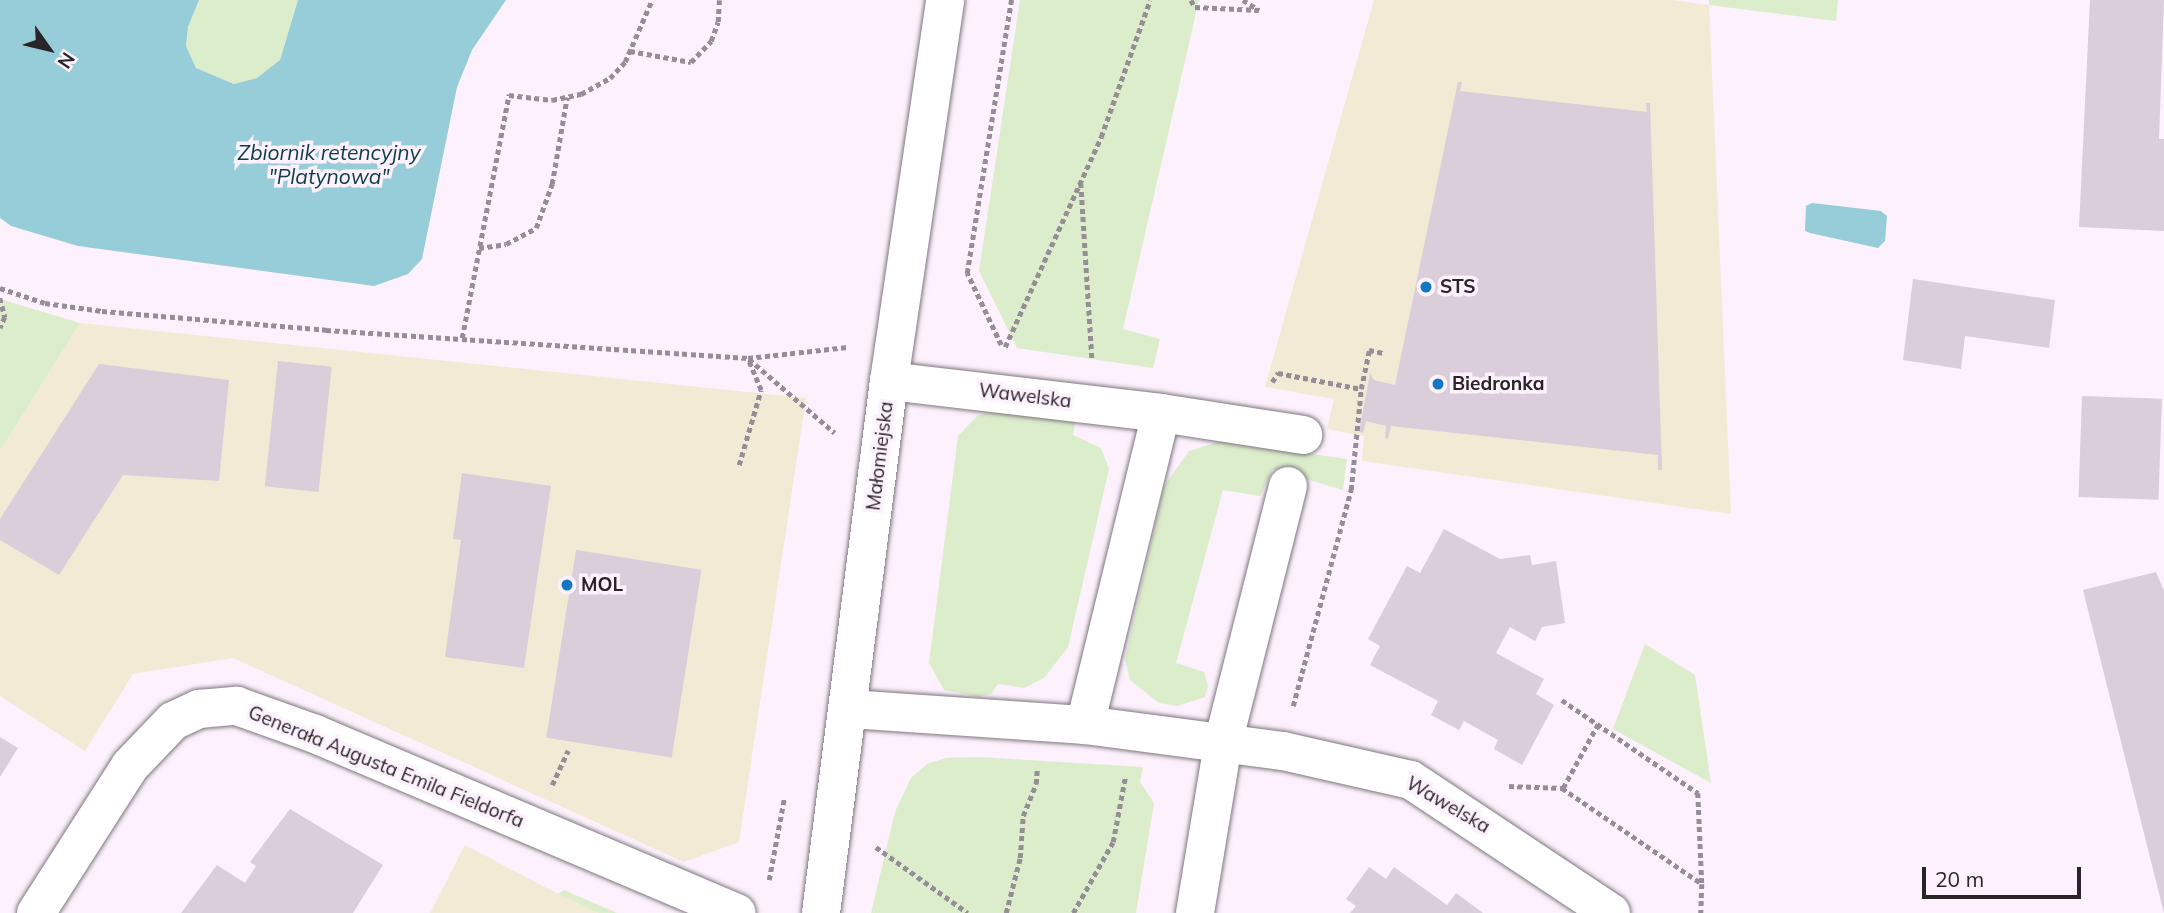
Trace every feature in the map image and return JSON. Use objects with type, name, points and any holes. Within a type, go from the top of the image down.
[{"type":"street","name":"Małomiejska","points":[[821,913],[850,709],[889,382],[945,0]]},
{"type":"street","name":"Wawelska","points":[[889,382],[1161,413],[1303,435]]},
{"type":"street","points":[[1085,725],[1161,413]]},
{"type":"street","points":[[1195,913],[1223,743],[1288,486]]},
{"type":"street","name":"Generała Augusta Emila Fieldorfa","points":[[36,913],[130,766],[164,730],[200,709],[237,706],[315,734],[737,913]]},
{"type":"street","name":"Wawelska","points":[[850,709],[1085,725],[1283,751],[1412,780],[1452,804],[1611,913]]},
{"type":"path","points":[[461,338],[509,95],[567,97],[610,78],[630,51],[652,0]]},
{"type":"path","points":[[630,51],[691,62],[711,41],[718,22],[719,0]]},
{"type":"path","points":[[1011,0],[967,273],[1004,351],[1082,182],[1150,0]]},
{"type":"path","points":[[1191,0],[1195,8],[1259,10],[1243,0]]},
{"type":"path","points":[[479,248],[506,244],[536,228],[552,184],[567,97]]},
{"type":"path","points":[[1082,182],[1093,367]]},
{"type":"path","points":[[0,288],[46,303],[102,311],[748,358],[838,350],[859,342]]},
{"type":"path","points":[[0,298],[5,317],[0,328]]},
{"type":"path","points":[[1283,751],[1351,490],[1361,389],[1369,350],[1383,353]]},
{"type":"path","points":[[748,358],[844,441]]},
{"type":"path","points":[[739,465],[761,390],[748,358]]},
{"type":"path","points":[[1270,384],[1278,373],[1361,389]]},
{"type":"path","points":[[1562,700],[1698,793],[1702,884],[1700,913]]},
{"type":"path","points":[[1562,788],[1598,724]]},
{"type":"path","points":[[1006,913],[1020,858],[1023,816],[1036,784],[1038,764]]},
{"type":"path","points":[[1073,913],[1113,842],[1123,805],[1125,771]]},
{"type":"path","points":[[1452,804],[1493,786],[1562,788],[1702,884]]},
{"type":"path","points":[[767,889],[779,828]]},
{"type":"path","points":[[881,848],[968,913]]},
{"type":"shaded area","points":[[1374,0],[1672,0],[1709,5],[1731,514],[1362,461],[1364,436],[1327,429],[1334,399],[1265,387]]},
{"type":"shaded area","points":[[80,323],[806,398],[739,842],[684,862],[233,658],[133,674],[85,751],[0,696],[0,451]]},
{"type":"shaded area","points":[[465,845],[558,894],[599,913],[430,913]]},
{"type":"green space","points":[[199,0],[298,0],[280,60],[257,78],[234,84],[196,68],[186,46],[188,27]]},
{"type":"green space","points":[[1020,0],[1199,0],[1123,329],[1160,339],[1153,368],[1017,348],[979,271]]},
{"type":"green space","points":[[1709,0],[1838,0],[1836,21],[1709,5]]},
{"type":"green space","points":[[0,299],[80,323],[0,451]]},
{"type":"green space","points":[[992,411],[1075,422],[1073,435],[1101,448],[1109,469],[1068,647],[1044,678],[1024,688],[998,684],[991,694],[979,697],[944,690],[929,663],[958,436],[977,416]]},
{"type":"green space","points":[[1222,441],[1347,459],[1343,490],[1273,469],[1260,496],[1223,490],[1176,663],[1204,672],[1208,686],[1205,697],[1177,706],[1159,703],[1130,680],[1125,659],[1164,486],[1189,451]]},
{"type":"green space","points":[[1645,644],[1695,675],[1711,783],[1613,729]]},
{"type":"green space","points":[[977,757],[1143,767],[1140,782],[1154,803],[1136,913],[871,913],[895,812],[911,778],[927,764],[946,758]]},
{"type":"green space","points":[[564,890],[617,913],[599,913],[558,894]]},
{"type":"water","name":"Zbiornik retencyjny \"Platynowa\"","points":[[0,0],[199,0],[188,27],[186,46],[196,68],[234,84],[257,78],[280,60],[298,0],[506,0],[472,50],[457,87],[422,259],[408,274],[374,286],[78,246],[11,226],[0,218]]},
{"type":"water","points":[[1812,203],[1881,211],[1887,216],[1885,241],[1878,248],[1805,231],[1806,206]]},
{"type":"building","points":[[2090,0],[2164,0],[2159,139],[2164,139],[2164,231],[2079,227]]},
{"type":"building","points":[[1458,82],[1462,82],[1460,91],[1647,112],[1646,103],[1650,103],[1662,470],[1658,470],[1658,455],[1391,426],[1388,439],[1385,438],[1386,426],[1366,421],[1363,433],[1359,432],[1370,373],[1374,380],[1395,385]]},
{"type":"building","points":[[1913,279],[2055,300],[2049,348],[1965,336],[1961,369],[1903,360]]},
{"type":"building","points":[[278,361],[332,367],[319,492],[265,486]]},
{"type":"building","points":[[99,364],[229,380],[219,481],[123,475],[59,575],[0,540],[0,519]]},
{"type":"building","points":[[2082,396],[2162,399],[2158,500],[2078,497]]},
{"type":"building","points":[[462,473],[551,486],[524,668],[445,657],[461,540],[453,539]]},
{"type":"building","points":[[1444,529],[1500,559],[1530,555],[1532,565],[1556,561],[1565,623],[1542,627],[1535,641],[1510,627],[1496,653],[1544,679],[1536,694],[1554,705],[1522,765],[1494,749],[1498,740],[1464,721],[1459,730],[1431,715],[1438,701],[1370,665],[1380,646],[1368,639],[1407,566],[1420,573]]},
{"type":"building","points":[[576,550],[701,570],[672,758],[546,738]]},
{"type":"building","points":[[2156,572],[2164,591],[2164,913],[2083,590]]},
{"type":"building","points":[[0,737],[18,748],[0,777]]},
{"type":"building","points":[[290,809],[383,865],[353,913],[181,913],[217,865],[245,883],[256,866],[250,862]]},
{"type":"building","points":[[1369,867],[1386,879],[1394,867],[1447,905],[1456,893],[1483,913],[1350,913],[1356,906],[1346,899]]},
{"type":"place","name":"STS","points":[[1426,287]]},
{"type":"place","name":"Biedronka","points":[[1438,384]]},
{"type":"place","name":"MOL","points":[[567,585]]}]
